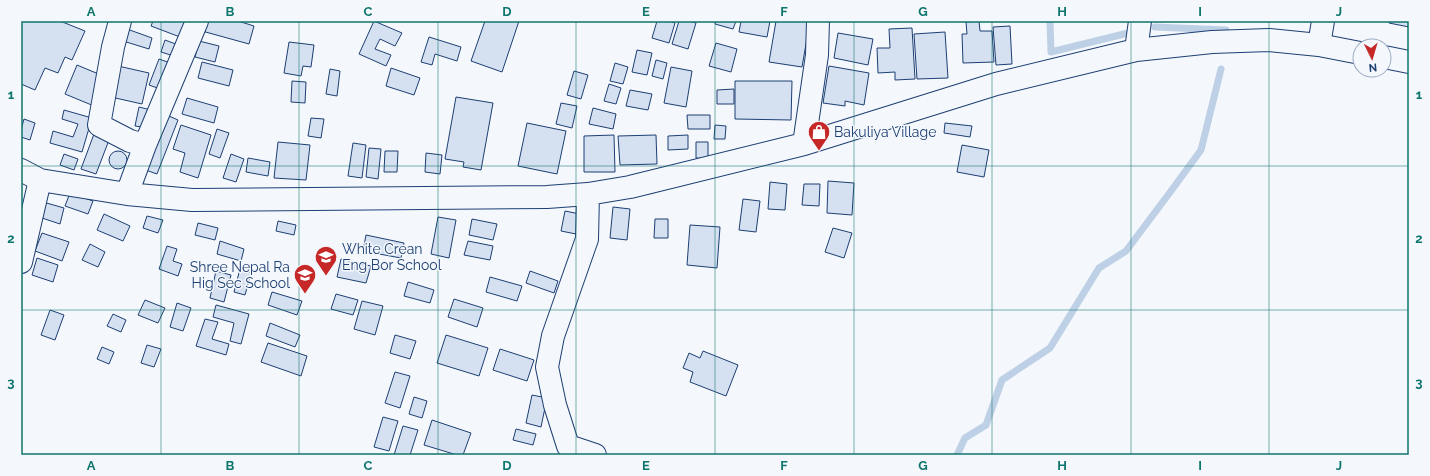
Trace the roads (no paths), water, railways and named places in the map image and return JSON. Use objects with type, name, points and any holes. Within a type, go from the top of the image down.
[{"type":"street","points":[[120,21],[113,47],[99,125],[130,141],[145,145]]},
{"type":"street","points":[[127,194],[145,145],[197,21]]},
{"type":"street","points":[[804,144],[817,55],[818,21]]},
{"type":"street","points":[[1136,50],[1140,21]]},
{"type":"street","points":[[1319,45],[1323,21]]},
{"type":"street","points":[[21,262],[30,175],[127,194],[192,200],[547,197],[588,194],[630,187],[804,144],[996,84],[1136,50],[1226,41],[1269,40],[1319,45],[1352,51]]},
{"type":"street","points":[[1392,59],[1409,62]]},
{"type":"street","points":[[588,194],[587,239],[553,336],[547,367],[555,405],[568,446],[595,455]]},
{"type":"waterway","points":[[1050,21],[1051,52],[1128,33]]},
{"type":"waterway","points":[[1155,27],[1226,30]]},
{"type":"waterway","points":[[957,455],[965,438],[986,425],[1002,380],[1050,348],[1099,268],[1126,251],[1201,150],[1221,69]]},
{"type":"place","name":"Bakuliya Village","points":[[819,152]]},
{"type":"place","name":"White Crean Eng Bor School","points":[[326,276]]},
{"type":"place","name":"Shree Nepal Ra Hig Sec School","points":[[305,294]]}]
